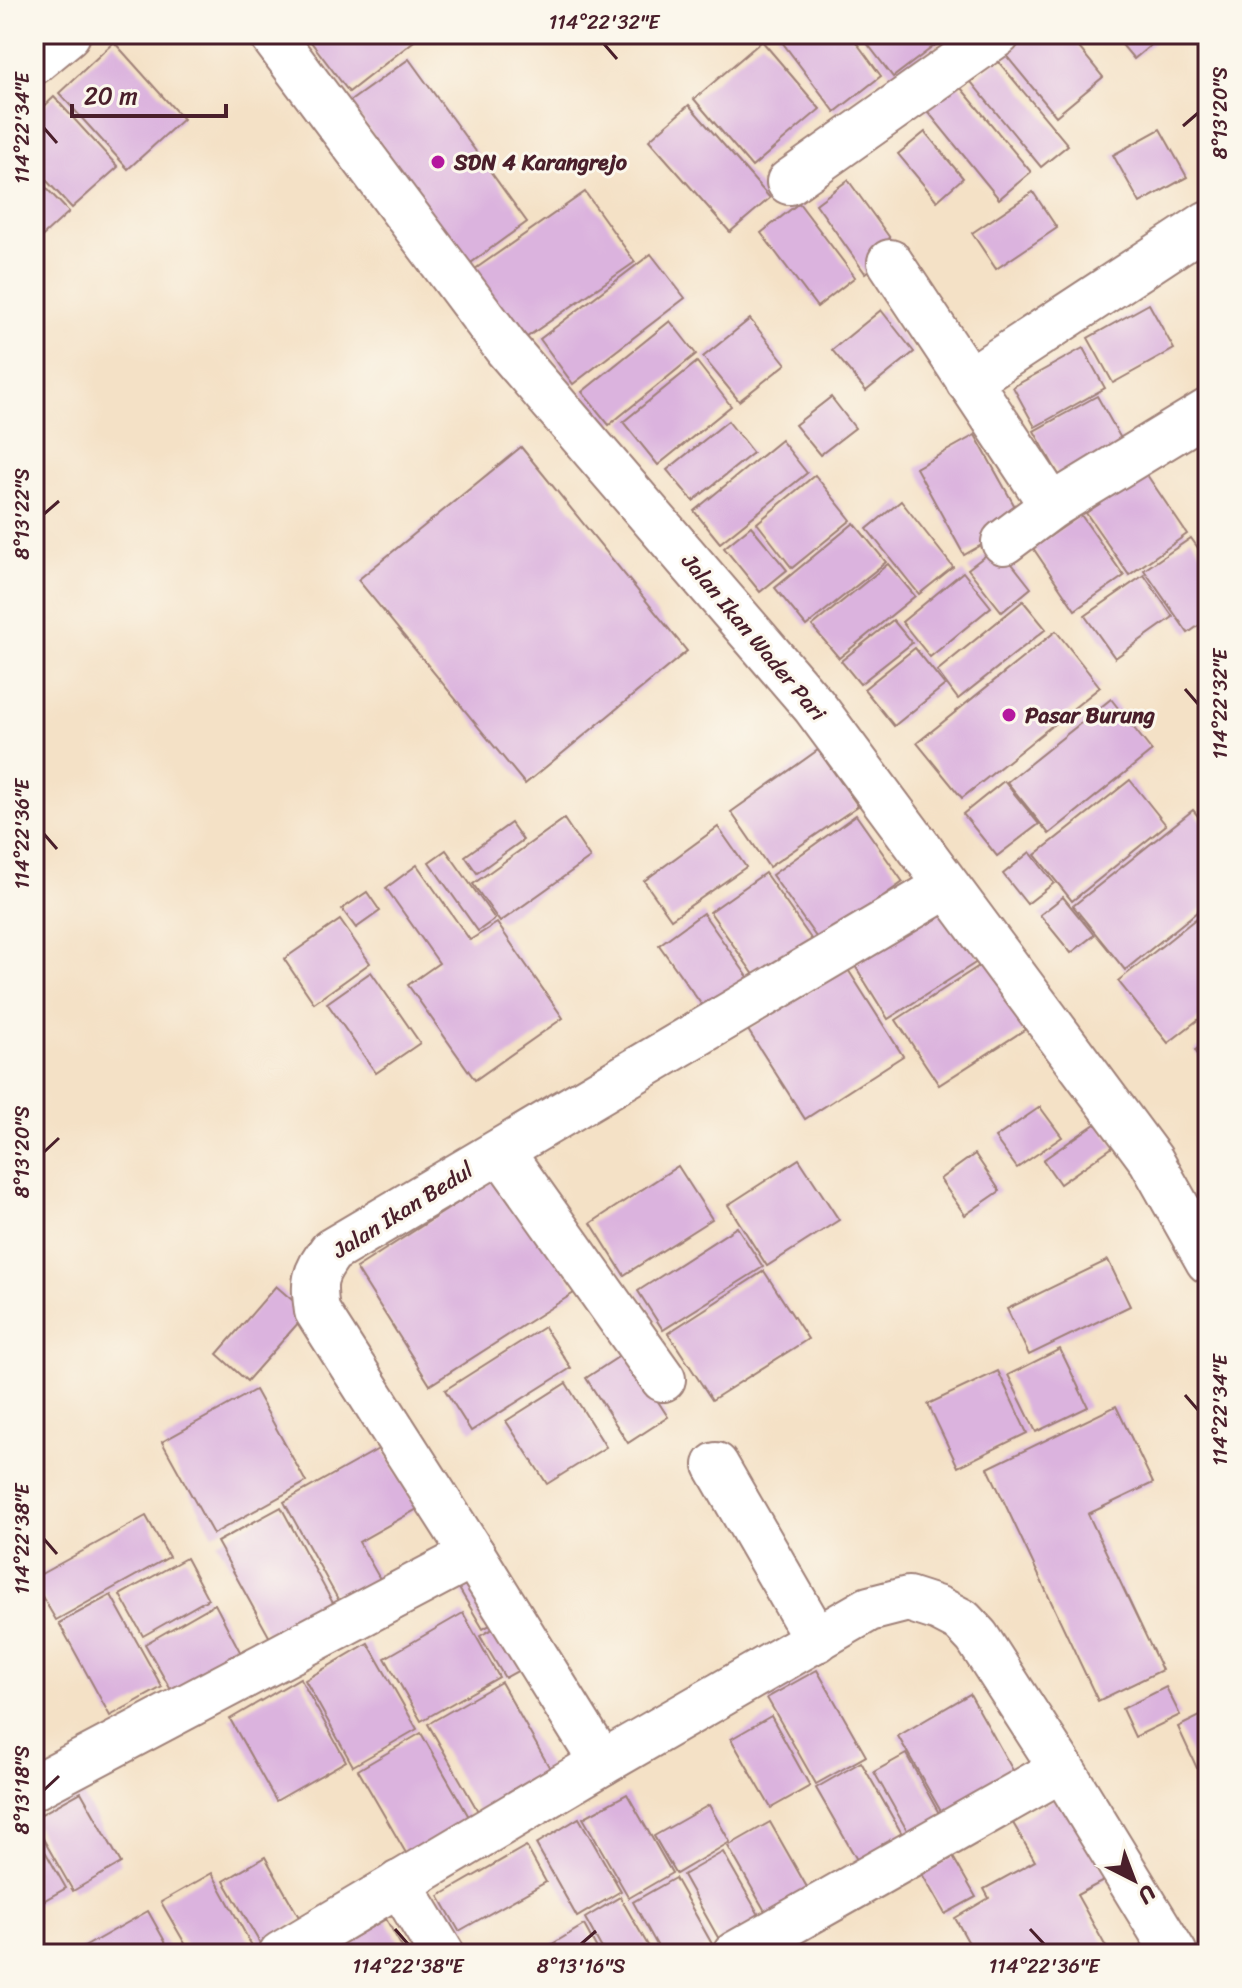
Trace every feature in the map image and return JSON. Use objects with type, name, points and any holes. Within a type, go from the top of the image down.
[{"type":"street","points":[[34,62],[68,34]]},
{"type":"street","name":"Jalan Ikan Wader Pari","points":[[271,34],[507,349],[814,706],[1151,1160],[1208,1261]]},
{"type":"street","points":[[789,182],[998,34]]},
{"type":"street","points":[[968,381],[1208,223]]},
{"type":"street","points":[[890,262],[1052,506]]},
{"type":"street","points":[[1004,542],[1052,506],[1208,411]]},
{"type":"street","name":"Jalan Ikan Bedul","points":[[602,1763],[317,1311],[314,1288],[318,1268],[331,1251],[947,886]]},
{"type":"street","points":[[501,1151],[663,1379]]},
{"type":"street","points":[[716,1465],[817,1640]]},
{"type":"street","points":[[34,1787],[473,1555]]},
{"type":"street","points":[[281,1954],[869,1609],[908,1599],[939,1609],[962,1621],[977,1637],[1175,1954]]},
{"type":"street","points":[[735,1954],[1062,1769]]},
{"type":"street","points":[[399,1883],[442,1954]]},
{"type":"building","points":[[305,34],[409,34],[414,41],[349,92]]},
{"type":"building","points":[[776,34],[850,34],[881,76],[835,112]]},
{"type":"building","points":[[860,34],[950,34],[893,77]]},
{"type":"building","points":[[1028,34],[1068,34],[1103,77],[1056,116],[1004,53]]},
{"type":"building","points":[[1113,34],[1164,34],[1134,59]]},
{"type":"building","points":[[762,41],[820,109],[752,167],[694,99]]},
{"type":"building","points":[[114,42],[183,119],[128,169],[59,93]]},
{"type":"building","name":"SDN 4 Karangrejo","points":[[409,59],[527,222],[468,265],[349,102]]},
{"type":"building","points":[[997,60],[1068,145],[1041,167],[971,82]]},
{"type":"building","points":[[956,82],[1031,172],[999,199],[924,107]]},
{"type":"building","points":[[54,97],[118,167],[72,208],[34,167],[34,116]]},
{"type":"building","points":[[689,105],[770,198],[730,232],[649,140]]},
{"type":"building","points":[[1160,129],[1187,177],[1140,203],[1113,155]]},
{"type":"building","points":[[925,132],[963,178],[937,201],[898,154]]},
{"type":"building","points":[[34,175],[69,212],[34,244]]},
{"type":"building","points":[[848,180],[898,249],[865,273],[816,204]]},
{"type":"building","points":[[585,192],[635,262],[517,344],[468,274]]},
{"type":"building","points":[[1033,192],[1057,228],[996,269],[972,233]]},
{"type":"building","points":[[799,203],[855,277],[817,307],[761,233]]},
{"type":"building","points":[[651,254],[685,298],[573,384],[540,339]]},
{"type":"building","points":[[1149,304],[1174,349],[1113,383],[1088,338]]},
{"type":"building","points":[[881,310],[914,352],[866,391],[832,350]]},
{"type":"building","points":[[750,319],[786,364],[739,401],[703,357]]},
{"type":"building","points":[[670,321],[696,354],[609,425],[582,392]]},
{"type":"building","points":[[1083,348],[1105,388],[1035,427],[1013,387]]},
{"type":"building","points":[[697,362],[731,406],[658,465],[623,422]]},
{"type":"building","points":[[1097,396],[1128,451],[1065,486],[1034,431]]},
{"type":"building","points":[[831,397],[855,428],[820,455],[795,425]]},
{"type":"building","points":[[728,421],[753,453],[693,501],[667,470]]},
{"type":"building","points":[[975,435],[1023,521],[964,555],[916,468]]},
{"type":"building","points":[[781,440],[807,473],[720,543],[694,511]]},
{"type":"building","points":[[521,447],[687,651],[525,784],[358,580]]},
{"type":"building","points":[[1145,472],[1187,534],[1129,575],[1086,513]]},
{"type":"building","points":[[815,475],[851,520],[792,568],[757,523]]},
{"type":"building","points":[[901,501],[953,567],[919,594],[867,529]]},
{"type":"building","points":[[1081,515],[1124,576],[1075,610],[1033,548]]},
{"type":"building","points":[[854,523],[886,562],[806,626],[775,588]]},
{"type":"building","points":[[751,526],[787,570],[760,592],[724,548]]},
{"type":"building","points":[[1191,538],[1208,562],[1208,619],[1188,633],[1144,570]]},
{"type":"building","points":[[998,546],[1031,588],[1002,612],[968,569]]},
{"type":"building","points":[[888,564],[915,596],[839,658],[812,626]]},
{"type":"building","points":[[963,572],[991,607],[930,657],[902,622]]},
{"type":"building","points":[[1144,575],[1173,617],[1115,658],[1085,616]]},
{"type":"building","points":[[1023,601],[1046,629],[958,699],[937,671]]},
{"type":"building","points":[[893,620],[912,643],[860,684],[841,661]]},
{"type":"building","name":"Pasar Burung","points":[[1056,631],[1100,687],[962,798],[917,743]]},
{"type":"building","points":[[915,648],[945,685],[894,726],[864,689]]},
{"type":"building","points":[[1111,699],[1152,751],[1049,834],[1007,782]]},
{"type":"building","points":[[818,750],[858,806],[769,867],[731,812]]},
{"type":"building","points":[[1130,780],[1166,825],[1072,901],[1035,855]]},
{"type":"building","points":[[1004,781],[1039,824],[997,856],[963,814]]},
{"type":"building","points":[[1193,810],[1208,828],[1208,903],[1125,970],[1073,906]]},
{"type":"building","points":[[856,815],[903,882],[819,941],[772,875]]},
{"type":"building","points":[[564,819],[590,858],[500,922],[473,884]]},
{"type":"building","points":[[511,823],[523,840],[477,873],[465,856]]},
{"type":"building","points":[[718,827],[746,867],[671,919],[644,881]]},
{"type":"building","points":[[446,850],[495,919],[478,931],[429,862]]},
{"type":"building","points":[[1030,852],[1054,883],[1027,904],[1003,874]]},
{"type":"building","points":[[417,865],[470,940],[497,923],[563,1018],[475,1080],[408,985],[439,963],[386,888]]},
{"type":"building","points":[[765,873],[812,940],[757,979],[710,912]]},
{"type":"building","points":[[367,892],[380,911],[356,928],[342,909]]},
{"type":"building","points":[[1063,897],[1094,935],[1071,953],[1040,915]]},
{"type":"building","points":[[945,905],[980,960],[888,1019],[854,964]]},
{"type":"building","points":[[1208,909],[1208,1012],[1168,1043],[1118,981]]},
{"type":"building","points":[[703,913],[748,977],[704,1008],[659,945]]},
{"type":"building","points":[[340,920],[370,963],[314,1003],[284,959]]},
{"type":"building","points":[[990,959],[1032,1025],[939,1085],[896,1020]]},
{"type":"building","points":[[847,968],[903,1056],[805,1119],[748,1030]]},
{"type":"building","points":[[371,972],[420,1043],[376,1073],[327,1003]]},
{"type":"building","points":[[1208,1042],[1208,1070],[1195,1050]]},
{"type":"building","points":[[1040,1107],[1062,1137],[1017,1168],[995,1138]]},
{"type":"building","points":[[1098,1122],[1114,1146],[1060,1184],[1043,1160]]},
{"type":"building","points":[[975,1154],[1000,1191],[965,1215],[940,1179]]},
{"type":"building","points":[[799,1159],[839,1220],[767,1266],[728,1205]]},
{"type":"building","points":[[678,1166],[712,1219],[624,1275],[591,1223]]},
{"type":"building","points":[[503,1174],[577,1291],[430,1385],[356,1268]]},
{"type":"building","points":[[737,1227],[763,1267],[663,1330],[638,1291]]},
{"type":"building","points":[[1108,1260],[1130,1306],[1029,1355],[1007,1309]]},
{"type":"building","points":[[764,1271],[808,1339],[712,1400],[668,1333]]},
{"type":"building","points":[[276,1286],[307,1313],[247,1381],[217,1354]]},
{"type":"building","points":[[544,1327],[571,1368],[471,1431],[445,1390]]},
{"type":"building","points":[[1060,1349],[1088,1407],[1036,1432],[1008,1375]]},
{"type":"building","points":[[626,1352],[668,1417],[628,1443],[586,1378]]},
{"type":"building","points":[[998,1371],[1027,1433],[958,1467],[928,1404]]},
{"type":"building","points":[[566,1383],[606,1447],[547,1484],[506,1421]]},
{"type":"building","points":[[255,1390],[306,1482],[213,1534],[162,1442]]},
{"type":"building","points":[[1116,1406],[1153,1483],[1088,1514],[1162,1670],[1098,1701],[988,1468]]},
{"type":"building","points":[[382,1447],[417,1509],[359,1542],[380,1579],[339,1601],[284,1502]]},
{"type":"building","points":[[281,1507],[334,1605],[271,1640],[217,1542]]},
{"type":"building","points":[[146,1516],[169,1557],[56,1620],[34,1578]]},
{"type":"building","points":[[186,1558],[208,1599],[143,1636],[120,1595]]},
{"type":"building","points":[[476,1567],[505,1617],[483,1629],[454,1580]]},
{"type":"building","points":[[111,1595],[162,1687],[110,1716],[59,1623]]},
{"type":"building","points":[[215,1604],[245,1661],[176,1699],[145,1644]]},
{"type":"building","points":[[463,1613],[499,1677],[421,1721],[385,1658]]},
{"type":"building","points":[[510,1619],[534,1662],[505,1678],[480,1636]]},
{"type":"building","points":[[368,1643],[417,1729],[353,1766],[305,1680]]},
{"type":"building","points":[[817,1670],[866,1756],[816,1784],[767,1698]]},
{"type":"building","points":[[300,1678],[346,1761],[276,1801],[230,1719]]},
{"type":"building","points":[[501,1682],[556,1779],[483,1820],[428,1724]]},
{"type":"building","points":[[1166,1687],[1180,1715],[1135,1737],[1122,1709]]},
{"type":"building","points":[[970,1694],[1015,1774],[943,1815],[898,1736]]},
{"type":"building","points":[[1208,1712],[1208,1774],[1201,1777],[1178,1727]]},
{"type":"building","points":[[771,1716],[810,1786],[771,1808],[731,1739]]},
{"type":"building","points":[[421,1733],[473,1824],[410,1860],[358,1770]]},
{"type":"building","points":[[906,1754],[945,1824],[913,1841],[874,1772]]},
{"type":"building","points":[[861,1762],[910,1848],[865,1874],[816,1788]]},
{"type":"building","points":[[81,1792],[121,1863],[73,1891],[34,1818]]},
{"type":"building","points":[[627,1794],[672,1873],[629,1898],[583,1818]]},
{"type":"building","points":[[1061,1795],[1109,1878],[1077,1895],[1110,1954],[1021,1954],[1018,1948],[1008,1954],[975,1954],[955,1918],[989,1898],[984,1889],[1035,1861],[1013,1823]]},
{"type":"building","points":[[709,1805],[730,1842],[676,1874],[654,1836]]},
{"type":"building","points":[[579,1818],[621,1891],[577,1917],[536,1844]]},
{"type":"building","points":[[770,1822],[812,1896],[770,1920],[728,1846]]},
{"type":"building","points":[[34,1832],[66,1888],[34,1906]]},
{"type":"building","points":[[526,1846],[546,1882],[459,1931],[439,1896]]},
{"type":"building","points":[[723,1852],[766,1927],[725,1950],[683,1875]]},
{"type":"building","points":[[265,1857],[300,1919],[260,1943],[224,1881]]},
{"type":"building","points":[[953,1857],[976,1897],[945,1914],[922,1874]]},
{"type":"building","points":[[212,1873],[256,1953],[191,1954],[161,1902]]},
{"type":"building","points":[[675,1878],[712,1944],[695,1954],[662,1954],[633,1902]]},
{"type":"building","points":[[620,1897],[653,1954],[605,1954],[585,1918]]},
{"type":"building","points":[[148,1911],[172,1954],[72,1954]]},
{"type":"building","points":[[386,1919],[406,1954],[325,1954]]},
{"type":"building","points":[[584,1925],[600,1954],[547,1954],[544,1949]]},
{"type":"place","name":"SDN 4 Karangrejo","points":[[438,162]]},
{"type":"place","name":"Pasar Burung","points":[[1009,715]]}]
